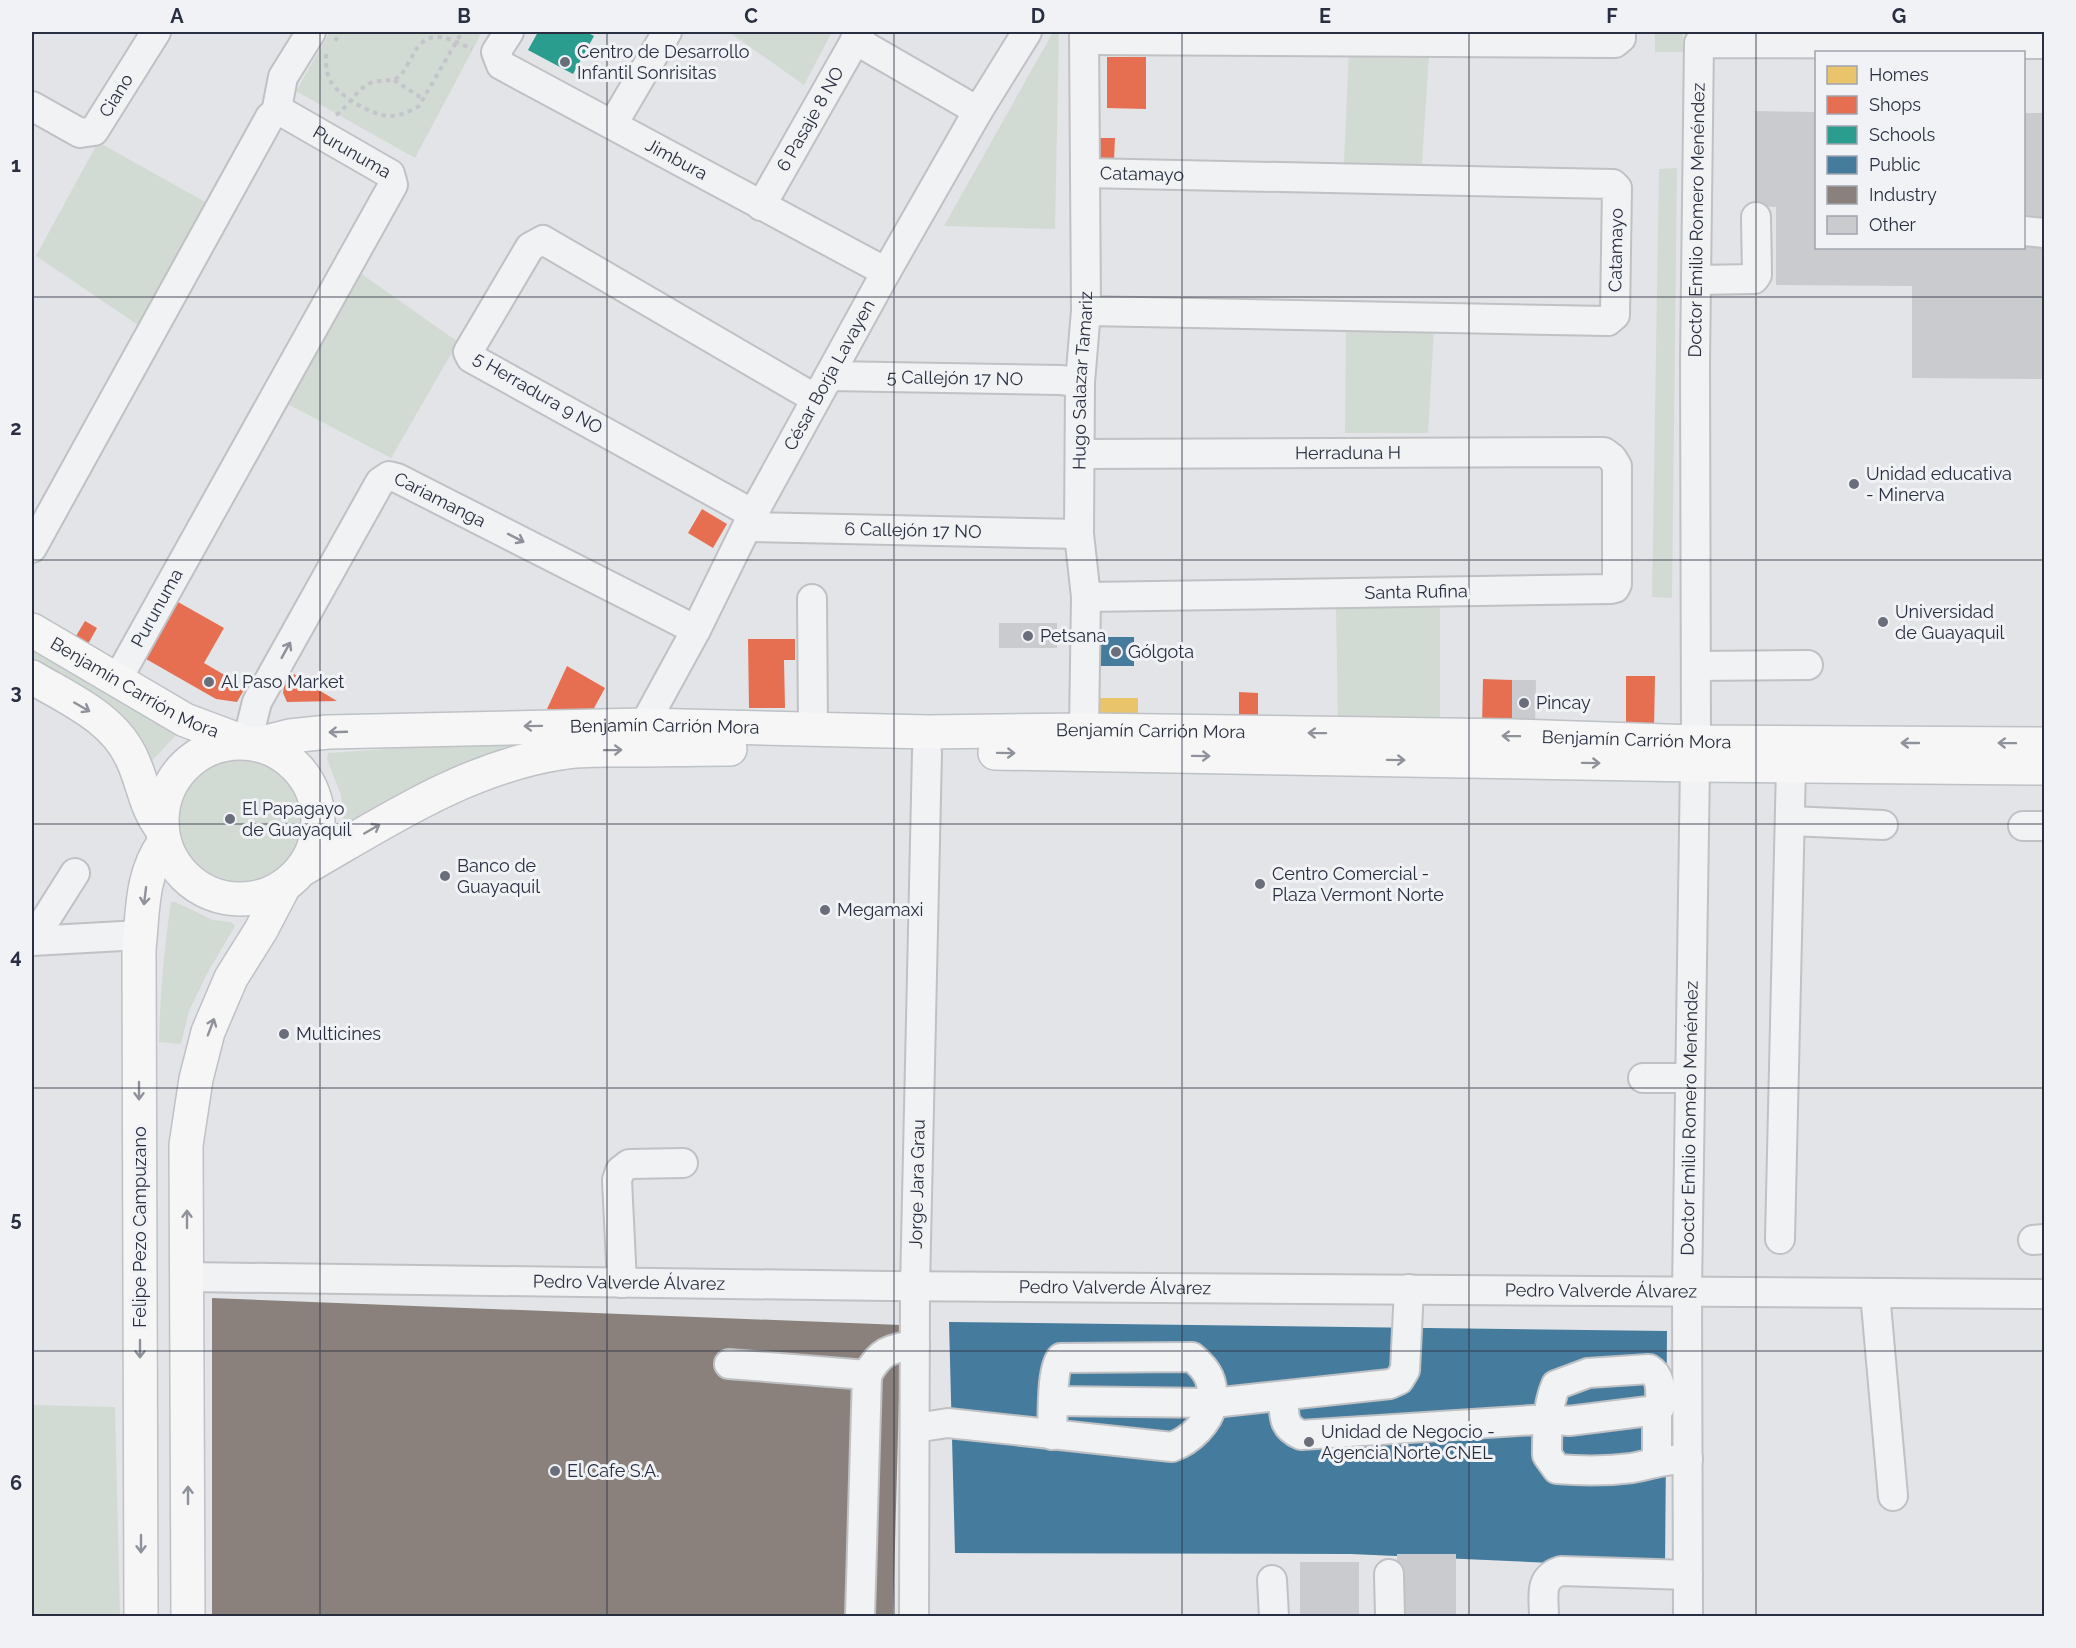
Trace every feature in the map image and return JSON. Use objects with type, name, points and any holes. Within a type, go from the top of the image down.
[{"type":"main road","name":"Benjamín Carrión Mora","points":[[32,630],[185,720],[250,742],[328,732],[644,725],[927,732],[1084,730],[1514,736],[1791,766],[2044,768]]},
{"type":"main road","points":[[32,677],[97,715],[114,730],[128,748],[146,803],[175,865],[192,883],[213,895],[237,900],[262,897],[293,878]]},
{"type":"main road","points":[[163,836],[162,806],[169,785],[182,767],[199,753],[219,744],[250,742],[282,754],[301,771],[314,794],[319,820],[315,846],[231,978],[208,1032],[196,1079],[186,1145],[188,1617]]},
{"type":"main road","name":"Benjamín Carrión Mora","points":[[293,878],[409,808],[451,787],[494,770],[562,752],[738,749],[927,752],[1695,754],[2044,744]]},
{"type":"main road","name":"Felipe Pezo Campuzano","points":[[141,1617],[140,942],[148,872],[163,836]]},
{"type":"street","name":"Ciano","points":[[32,106],[80,133],[94,131],[156,32]]},
{"type":"street","name":"Jimbura","points":[[509,32],[496,52],[501,65],[886,272]]},
{"type":"street","points":[[613,124],[667,32]]},
{"type":"street","name":"César Borja Lavayen","points":[[644,725],[696,630],[750,521],[886,272],[978,111],[1027,32]]},
{"type":"street","points":[[1084,36],[1615,43],[1621,38],[1622,32]]},
{"type":"street","points":[[858,36],[978,111]]},
{"type":"street","name":"6 Pasaje 8 NO","points":[[761,206],[858,36]]},
{"type":"street","name":"Hugo Salazar Tamariz","points":[[1084,36],[1086,311],[1080,382],[1079,534],[1086,597],[1084,730]]},
{"type":"street","points":[[32,548],[270,117],[276,113],[283,77],[318,43]]},
{"type":"street","name":"Doctor Emilio Romero Menéndez","points":[[1688,1617],[1688,1290],[1696,666],[1696,280],[1699,43],[2044,44]]},
{"type":"street","name":"Purunuma","points":[[117,680],[393,185],[390,174],[284,113],[276,113]]},
{"type":"street","name":"Catamayo","points":[[1085,173],[1613,184],[1617,188],[1615,315],[1608,321],[1086,311]]},
{"type":"street","points":[[1696,280],[1754,279],[1757,275],[1756,217]]},
{"type":"street","points":[[2025,231],[2044,233]]},
{"type":"street","name":"5 Herradura 9 NO","points":[[750,521],[471,358],[468,352],[530,247],[543,240],[823,388]]},
{"type":"street","name":"5 Callejón 17 NO","points":[[823,388],[1048,380],[1080,382]]},
{"type":"street","name":"Herraduna H","points":[[1081,454],[1604,452],[1612,458]]},
{"type":"street","name":"Santa Rufina","points":[[1086,597],[1611,590],[1617,584],[1617,466],[1612,458]]},
{"type":"street","name":"Cariamanga","points":[[250,742],[257,702],[380,482],[389,476],[398,478],[696,630]]},
{"type":"street","name":"6 Callejón 17 NO","points":[[750,521],[1079,534]]},
{"type":"street","points":[[812,599],[813,729]]},
{"type":"street","points":[[1696,666],[1808,665]]},
{"type":"street","name":"Jorge Jara Grau","points":[[914,1617],[915,1286],[927,752]]},
{"type":"street","points":[[1780,1239],[1791,766]]},
{"type":"street","points":[[1790,821],[1883,825]]},
{"type":"street","points":[[32,941],[75,873]]},
{"type":"street","points":[[32,941],[140,942]]},
{"type":"street","points":[[32,955],[140,942]]},
{"type":"street","points":[[1643,1078],[1690,1078]]},
{"type":"street","points":[[622,1283],[617,1180],[620,1171],[629,1164],[683,1163]]},
{"type":"street","name":"Pedro Valverde Álvarez","points":[[187,1277],[915,1286],[2044,1294]]},
{"type":"street","points":[[1054,1401],[1213,1403],[1390,1384],[1399,1380],[1405,1370],[1409,1289]]},
{"type":"street","points":[[1875,1293],[1893,1496]]},
{"type":"street","points":[[860,1617],[867,1375],[876,1359],[890,1349],[915,1345]]},
{"type":"street","points":[[915,1428],[948,1423],[1052,1435],[1172,1447],[1191,1437],[1210,1416],[1213,1403],[1211,1380],[1203,1367],[1192,1357],[1061,1358],[1055,1371],[1052,1435]]},
{"type":"street","points":[[729,1364],[867,1375]]},
{"type":"street","points":[[1657,1462],[1657,1410],[1660,1407],[1660,1389],[1656,1373],[1643,1368],[1588,1373],[1556,1385],[1549,1400],[1547,1455],[1557,1470],[1632,1468],[1657,1462],[1668,1459],[1688,1460]]},
{"type":"street","points":[[1283,1396],[1287,1426],[1300,1435],[1550,1419],[1569,1421],[1657,1410]]},
{"type":"street","points":[[1544,1617],[1544,1584],[1552,1574],[1561,1571],[1688,1575]]},
{"type":"street","points":[[1389,1574],[1390,1617]]},
{"type":"street","points":[[1272,1580],[1274,1617]]},
{"type":"path","points":[[318,43],[333,85],[370,113],[390,117],[410,112],[419,106],[462,32]]},
{"type":"path","points":[[328,121],[370,83],[394,80],[400,75],[420,44],[430,37],[438,36],[457,42]]},
{"type":"path","points":[[394,80],[423,99]]},
{"type":"shaded area","points":[[330,32],[482,32],[415,158],[296,91]]},
{"type":"shaded area","points":[[729,32],[832,32],[804,85]]},
{"type":"shaded area","points":[[1053,32],[1059,32],[1055,229],[944,226]]},
{"type":"shaded area","points":[[1655,32],[1683,32],[1683,52],[1655,52]]},
{"type":"shaded area","points":[[1349,50],[1429,54],[1422,164],[1344,163]]},
{"type":"shaded area","points":[[98,142],[216,208],[147,331],[36,256]]},
{"type":"shaded area","points":[[1677,168],[1672,598],[1652,597],[1659,169]]},
{"type":"shaded area","points":[[353,268],[458,342],[391,458],[278,399]]},
{"type":"shaded area","points":[[1434,330],[1428,433],[1345,433],[1346,331]]},
{"type":"shaded area","points":[[1336,608],[1440,608],[1440,730],[1338,725]]},
{"type":"shaded area","points":[[32,647],[176,730],[176,735],[152,761],[147,760],[137,737],[121,715],[32,663]]},
{"type":"shaded area","points":[[516,740],[519,746],[350,827],[344,825],[341,795],[327,759],[328,753]]},
{"type":"shaded area","points":[[240,757],[264,762],[284,775],[297,795],[302,819],[297,843],[284,863],[264,876],[240,881],[216,876],[196,863],[183,843],[178,819],[183,795],[196,775],[216,762]]},
{"type":"shaded area","points":[[171,902],[213,920],[231,922],[235,926],[209,970],[189,1011],[181,1044],[159,1042],[160,1006]]},
{"type":"shaded area","points":[[32,1405],[115,1407],[120,1616],[32,1616]]},
{"type":"building: Homes","points":[[1100,698],[1138,698],[1138,723],[1100,723]]},
{"type":"building: Shops","points":[[1107,57],[1146,57],[1146,109],[1107,108]]},
{"type":"building: Shops","points":[[1099,138],[1115,138],[1114,160],[1098,159]]},
{"type":"building: Shops","points":[[702,509],[727,524],[713,548],[688,533]]},
{"type":"building: Shops","points":[[178,602],[224,628],[204,663],[228,677],[227,680],[245,688],[237,702],[216,699],[146,659]]},
{"type":"building: Shops","points":[[85,621],[97,628],[88,644],[76,636]]},
{"type":"building: Shops","points":[[748,639],[795,639],[795,660],[784,660],[785,708],[749,708]]},
{"type":"building: Shops","points":[[567,666],[605,688],[593,710],[547,709]]},
{"type":"building: Shops","points":[[294,674],[337,701],[287,702],[283,693],[284,686]]},
{"type":"building: Shops","points":[[1626,676],[1655,676],[1654,730],[1626,729]]},
{"type":"building: Shops","points":[[1483,679],[1512,680],[1512,726],[1482,726]]},
{"type":"building: Shops","points":[[1239,692],[1258,693],[1258,725],[1239,725]]},
{"type":"building: Schools","name":"Centro de Desarrollo Infantil Sonrisitas","points":[[538,32],[586,32],[594,36],[573,74],[528,50]]},
{"type":"building: Public","name":"Gólgota","points":[[1098,637],[1134,637],[1134,666],[1098,666]]},
{"type":"building: Public","name":"Unidad de Negocio - Agencia Norte CNEL","points":[[949,1322],[1667,1331],[1665,1568],[1351,1554],[955,1553]]},
{"type":"building: Industry","name":"El Cafe S.A.","points":[[212,1298],[901,1325],[893,1616],[212,1616]]},
{"type":"building: Other","points":[[1755,111],[1815,112],[1815,249],[2025,249],[2025,113],[2044,113],[2044,379],[1912,378],[1912,286],[1776,285],[1776,207],[1755,206]]},
{"type":"building: Other","name":"Petsana","points":[[999,623],[1057,623],[1057,648],[999,648]]},
{"type":"building: Other","name":"Pincay","points":[[1512,680],[1536,680],[1535,727],[1512,726]]},
{"type":"building: Other","points":[[1397,1554],[1456,1554],[1456,1616],[1397,1616]]},
{"type":"building: Other","points":[[1300,1562],[1359,1562],[1359,1616],[1300,1616]]},
{"type":"place","name":"Centro de Desarrollo Infantil Sonrisitas","points":[[565,62]]},
{"type":"place","name":"Unidad educativa - Minerva","points":[[1854,484]]},
{"type":"place","name":"Universidad de Guayaquil","points":[[1883,622]]},
{"type":"place","name":"Petsana","points":[[1028,636]]},
{"type":"place","name":"Gólgota","points":[[1116,652]]},
{"type":"place","name":"Al Paso Market","points":[[209,682]]},
{"type":"place","name":"Pincay","points":[[1524,703]]},
{"type":"place","name":"El Papagayo de Guayaquil","points":[[230,819]]},
{"type":"place","name":"Banco de Guayaquil","points":[[445,876]]},
{"type":"place","name":"Centro Comercial - Plaza Vermont Norte","points":[[1260,884]]},
{"type":"place","name":"Megamaxi","points":[[825,910]]},
{"type":"place","name":"Multicines","points":[[284,1034]]},
{"type":"place","name":"Unidad de Negocio - Agencia Norte CNEL","points":[[1309,1442]]},
{"type":"place","name":"El Cafe S.A.","points":[[555,1471]]}]
